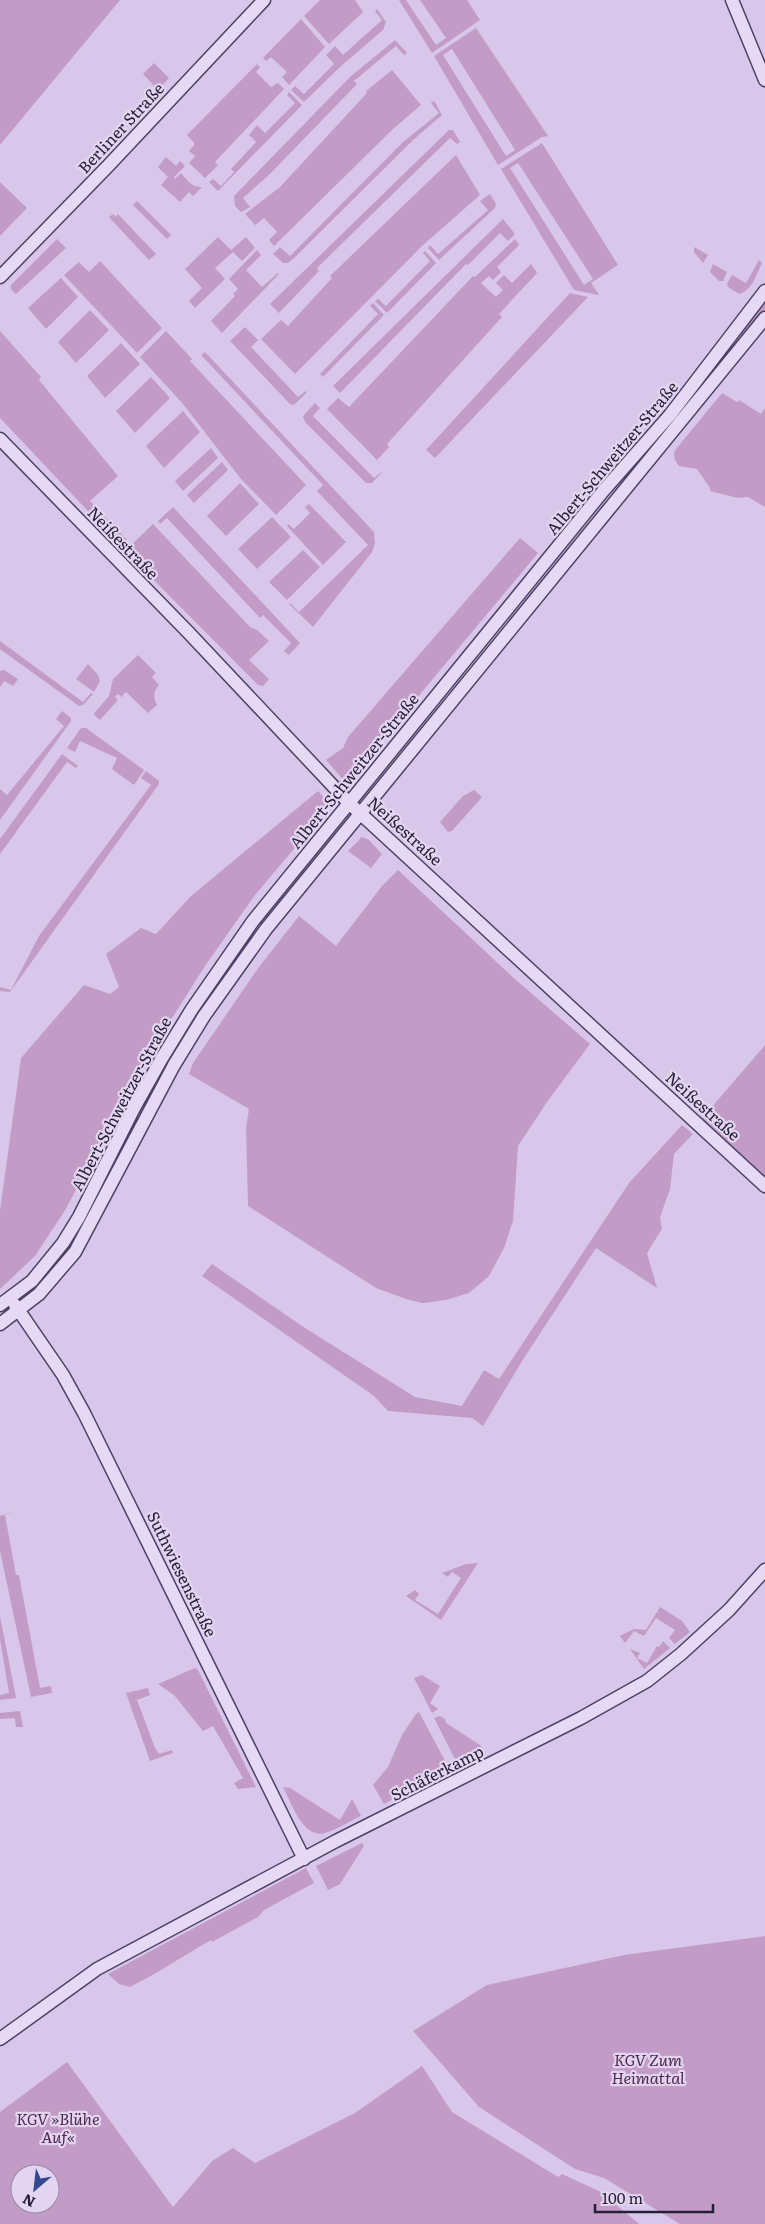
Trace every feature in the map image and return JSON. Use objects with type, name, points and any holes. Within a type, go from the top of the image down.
[{"type":"street","name":"Berliner Straße","points":[[0,277],[264,0]]},
{"type":"street","points":[[732,0],[765,80]]},
{"type":"street","name":"Albert-Schweitzer-Straße","points":[[19,1310],[5,1302],[35,1278],[63,1243],[79,1217],[143,1092],[208,985],[253,921],[604,490],[670,415],[765,291]]},
{"type":"street","name":"Albert-Schweitzer-Straße","points":[[0,1324],[39,1294],[75,1252],[174,1065],[204,1016],[266,929],[359,812],[765,318]]},
{"type":"street","points":[[737,352],[738,328]]},
{"type":"street","name":"Neißestraße","points":[[0,440],[188,632],[349,803],[765,1186]]},
{"type":"street","name":"Suthwiesenstraße","points":[[19,1310],[63,1375],[84,1413],[304,1859]]},
{"type":"street","name":"Schäferkamp","points":[[0,2038],[97,1968],[304,1859],[576,1721],[647,1681],[681,1654],[729,1610],[765,1570]]},
{"type":"green space","points":[[0,0],[120,0],[0,145]]},
{"type":"green space","points":[[320,0],[355,0],[363,12],[329,44],[304,16]]},
{"type":"green space","points":[[399,0],[406,0],[436,45],[446,38],[420,0],[467,0],[480,20],[432,53]]},
{"type":"green space","points":[[377,9],[386,22],[383,30],[341,66],[304,102],[291,90],[295,86],[304,94],[334,64],[326,55],[335,46],[343,55],[382,20],[375,11]]},
{"type":"green space","points":[[301,19],[325,47],[289,85],[282,77],[287,72],[271,57],[266,61],[263,58]]},
{"type":"green space","points":[[476,28],[548,136],[542,137],[498,165],[434,56]],"holes":[[[452,49],[515,150],[506,156],[443,55]]]},
{"type":"green space","points":[[395,40],[407,53],[404,55],[396,46],[354,81],[357,84],[269,175],[243,198],[250,207],[241,212],[235,206],[234,196],[351,76]]},
{"type":"green space","points":[[154,63],[169,78],[158,90],[143,74]]},
{"type":"green space","points":[[257,64],[260,67],[256,72],[271,87],[278,83],[284,89],[215,162],[218,165],[205,178],[189,163],[195,156],[189,151],[195,144],[187,135]]},
{"type":"green space","points":[[392,70],[421,105],[393,129],[274,246],[269,240],[277,232],[264,218],[255,225],[245,214],[280,187],[367,93],[366,91]]},
{"type":"green space","points":[[289,92],[302,105],[218,191],[209,182],[213,179],[221,186],[234,172],[231,169],[256,142],[249,135],[257,125],[265,133],[295,103],[287,95]]},
{"type":"green space","points":[[434,101],[442,115],[413,140],[293,259],[288,263],[283,263],[273,254],[280,247],[290,256],[402,143],[439,113],[431,103]]},
{"type":"green space","points":[[449,130],[453,130],[460,142],[457,144],[450,138],[317,268],[319,271],[279,313],[270,304]]},
{"type":"green space","points":[[542,143],[618,265],[591,283],[599,295],[574,290],[501,169]],"holes":[[[518,163],[593,279],[584,285],[510,168]]]},
{"type":"green space","points":[[456,155],[480,195],[422,246],[295,374],[261,339],[281,320],[288,326],[332,278],[330,276]]},
{"type":"green space","points":[[166,157],[176,166],[180,161],[185,166],[174,177],[175,179],[181,173],[192,185],[202,187],[193,196],[189,192],[180,202],[161,185],[168,177],[158,167]]},
{"type":"green space","points":[[0,182],[27,208],[0,236]]},
{"type":"green space","points":[[490,194],[496,204],[495,208],[439,260],[428,248],[430,245],[438,254],[488,210],[480,201]]},
{"type":"green space","points":[[137,201],[171,235],[167,239],[133,205]]},
{"type":"green space","points":[[113,214],[116,217],[118,214],[156,254],[149,260],[109,217]]},
{"type":"green space","points":[[503,219],[515,234],[508,241],[500,233],[468,265],[466,264],[340,393],[333,386]]},
{"type":"green space","points":[[218,237],[231,250],[246,237],[255,248],[242,261],[233,252],[215,268],[225,279],[195,308],[189,301],[202,288],[185,269]]},
{"type":"green space","points":[[57,239],[66,248],[16,294],[11,289],[11,285]]},
{"type":"green space","points":[[515,239],[519,245],[497,267],[501,272],[493,280],[489,276],[481,283],[496,297],[503,290],[496,283],[504,275],[512,283],[531,264],[537,273],[499,314],[502,317],[387,444],[389,447],[377,460],[327,409],[338,398],[349,407],[473,276],[475,277]]},
{"type":"green space","points":[[694,247],[708,255],[703,263],[694,252]]},
{"type":"green space","points":[[257,250],[261,255],[246,270],[262,287],[279,274],[222,333],[211,321],[235,296],[233,294],[238,289],[229,279]]},
{"type":"green space","points":[[425,251],[436,263],[387,313],[375,301],[378,299],[386,306],[430,261],[423,253]]},
{"type":"green space","points":[[759,260],[762,263],[754,281],[744,292],[739,294],[728,287],[727,284],[732,275],[746,283]]},
{"type":"green space","points":[[100,261],[162,328],[137,353],[64,275],[79,262],[89,272]]},
{"type":"green space","points":[[713,264],[727,272],[723,281],[719,281],[710,272]]},
{"type":"green space","points":[[61,278],[78,297],[46,329],[28,308]]},
{"type":"green space","points":[[570,293],[588,297],[435,458],[426,450]]},
{"type":"green space","points":[[765,297],[765,310],[741,340],[741,329]]},
{"type":"green space","points":[[373,303],[384,315],[323,377],[320,374],[378,314],[370,306]]},
{"type":"green space","points":[[90,310],[109,330],[76,363],[58,342]]},
{"type":"green space","points":[[245,327],[258,340],[251,347],[298,397],[307,392],[294,405],[290,404],[230,341]]},
{"type":"green space","points":[[0,331],[41,377],[39,380],[118,476],[90,501],[127,540],[121,546],[0,418]]},
{"type":"green space","points":[[166,331],[192,359],[190,361],[306,485],[276,515],[241,479],[183,404],[140,357]]},
{"type":"green space","points":[[121,343],[140,364],[105,398],[87,376]]},
{"type":"green space","points":[[205,352],[374,532],[375,543],[372,552],[313,627],[289,604],[299,612],[368,545],[317,491],[323,485],[201,355]]},
{"type":"green space","points":[[151,377],[170,398],[135,433],[116,411]]},
{"type":"green space","points":[[722,393],[737,402],[739,400],[761,414],[765,408],[765,507],[748,497],[738,498],[710,491],[710,488],[697,469],[679,466],[675,460],[674,453],[676,449]]},
{"type":"green space","points":[[315,403],[320,408],[313,416],[374,478],[383,471],[372,483],[366,483],[305,422],[303,416]]},
{"type":"green space","points":[[183,411],[200,432],[164,468],[146,446]]},
{"type":"green space","points":[[211,448],[218,458],[183,491],[175,481]]},
{"type":"green space","points":[[222,462],[228,470],[194,503],[187,495]]},
{"type":"green space","points":[[240,483],[259,504],[226,536],[207,516]]},
{"type":"green space","points":[[309,504],[346,542],[323,565],[287,526],[288,524],[294,529],[310,513],[305,507]]},
{"type":"green space","points":[[173,507],[300,643],[289,655],[284,651],[291,643],[263,615],[260,618],[167,518],[160,524],[158,521]]},
{"type":"green space","points":[[272,517],[291,537],[257,569],[238,549]]},
{"type":"green space","points":[[153,524],[250,627],[257,630],[269,641],[249,660],[269,679],[263,686],[258,685],[125,551]]},
{"type":"green space","points":[[520,538],[538,553],[346,783],[326,760],[343,748],[348,737]]},
{"type":"green space","points":[[303,550],[320,567],[287,600],[269,582]]},
{"type":"green space","points":[[0,641],[83,702],[91,693],[93,694],[83,705],[79,706],[0,649]]},
{"type":"green space","points":[[138,655],[156,673],[152,677],[159,685],[154,695],[157,705],[148,713],[126,692],[121,697],[118,694],[115,697],[118,700],[100,720],[94,715],[109,696],[113,679]]},
{"type":"green space","points":[[88,664],[98,675],[100,681],[94,692],[76,679]]},
{"type":"green space","points":[[4,670],[18,679],[13,686],[4,681],[0,687],[0,671]]},
{"type":"green space","points":[[62,711],[71,718],[71,721],[0,820],[0,789],[7,795],[64,726],[56,719]]},
{"type":"green space","points":[[81,728],[86,728],[144,770],[134,785],[112,769],[117,758],[80,741],[75,752],[67,748]]},
{"type":"green space","points":[[62,754],[78,766],[76,768],[67,762],[0,854],[0,839]]},
{"type":"green space","points":[[146,771],[159,781],[159,784],[10,992],[0,991],[0,987],[11,990],[39,936],[151,785],[141,778]]},
{"type":"green space","points":[[474,790],[482,797],[452,831],[448,832],[440,822],[463,796]]},
{"type":"green space","points":[[318,791],[331,805],[255,895],[205,966],[145,1061],[64,1212],[35,1256],[0,1289],[0,1211],[21,1058],[84,985],[110,994],[119,987],[106,954],[141,928],[156,934],[191,896]]},
{"type":"green space","points":[[362,837],[369,840],[382,854],[371,868],[348,851]]},
{"type":"green space","points":[[398,870],[516,980],[590,1044],[547,1102],[518,1146],[513,1221],[504,1248],[489,1276],[469,1293],[446,1300],[423,1303],[376,1288],[248,1206],[246,1128],[249,1109],[189,1074],[193,1063],[259,967],[299,916],[336,946],[382,886]]},
{"type":"green space","points":[[765,1045],[765,1186],[698,1123]]},
{"type":"green space","points":[[682,1125],[693,1134],[674,1154],[670,1189],[660,1217],[662,1229],[647,1253],[657,1288],[596,1248],[524,1358],[483,1426],[472,1418],[388,1411],[374,1396],[202,1276],[212,1264],[302,1326],[415,1397],[462,1406],[484,1370],[499,1379],[629,1183]]},
{"type":"green space","points":[[16,1511],[5,1515],[16,1575],[19,1575],[40,1688],[51,1686],[52,1693],[31,1697],[0,1551],[0,1516]]},
{"type":"green space","points":[[478,1563],[441,1620],[406,1596],[415,1590],[419,1594],[415,1600],[438,1614],[461,1578],[452,1572],[448,1577],[442,1573],[466,1564]]},
{"type":"green space","points":[[660,1607],[682,1621],[690,1632],[675,1644],[669,1638],[675,1630],[656,1618],[644,1636],[634,1631],[625,1643],[620,1636],[634,1629],[646,1630]]},
{"type":"green space","points":[[0,1616],[16,1698],[0,1700],[0,1695],[9,1693],[0,1639]]},
{"type":"green space","points":[[663,1641],[670,1648],[644,1669],[630,1649],[640,1653],[637,1658],[647,1663],[657,1646],[659,1647]]},
{"type":"green space","points":[[195,1668],[198,1670],[256,1787],[238,1789],[234,1783],[243,1778],[213,1726],[203,1731],[174,1695],[158,1684]]},
{"type":"green space","points":[[422,1675],[440,1686],[430,1703],[438,1709],[432,1713],[414,1678]]},
{"type":"green space","points":[[148,1688],[150,1695],[137,1700],[155,1748],[159,1754],[172,1750],[173,1753],[150,1761],[126,1693]]},
{"type":"green space","points":[[20,1711],[23,1727],[16,1727],[15,1718],[0,1719],[0,1713]]},
{"type":"green space","points":[[419,1712],[450,1770],[384,1804],[373,1785],[388,1767],[402,1735]]},
{"type":"green space","points":[[440,1716],[445,1719],[446,1723],[480,1745],[486,1753],[461,1766],[458,1765],[434,1718]]},
{"type":"green space","points":[[283,1787],[290,1788],[340,1820],[352,1799],[361,1816],[330,1832],[317,1833],[310,1831],[294,1810]]},
{"type":"green space","points":[[362,1843],[364,1846],[340,1884],[328,1890],[316,1866]]},
{"type":"green space","points":[[306,1868],[314,1883],[264,1910],[258,1917],[212,1942],[211,1940],[140,1982],[130,1987],[119,1984],[108,1974]]},
{"type":"green space","name":"KGV Zum Heimattal","points":[[765,1936],[765,2224],[680,2224],[604,2178],[575,2169],[479,2107],[413,2031],[487,1985],[624,1955]]},
{"type":"green space","name":"KGV »Blühe Auf«","points":[[67,2062],[173,2207],[212,2161],[233,2148],[255,2163],[355,2113],[422,2066],[452,2112],[558,2177],[562,2174],[601,2192],[639,2224],[0,2224],[0,2112]]}]
